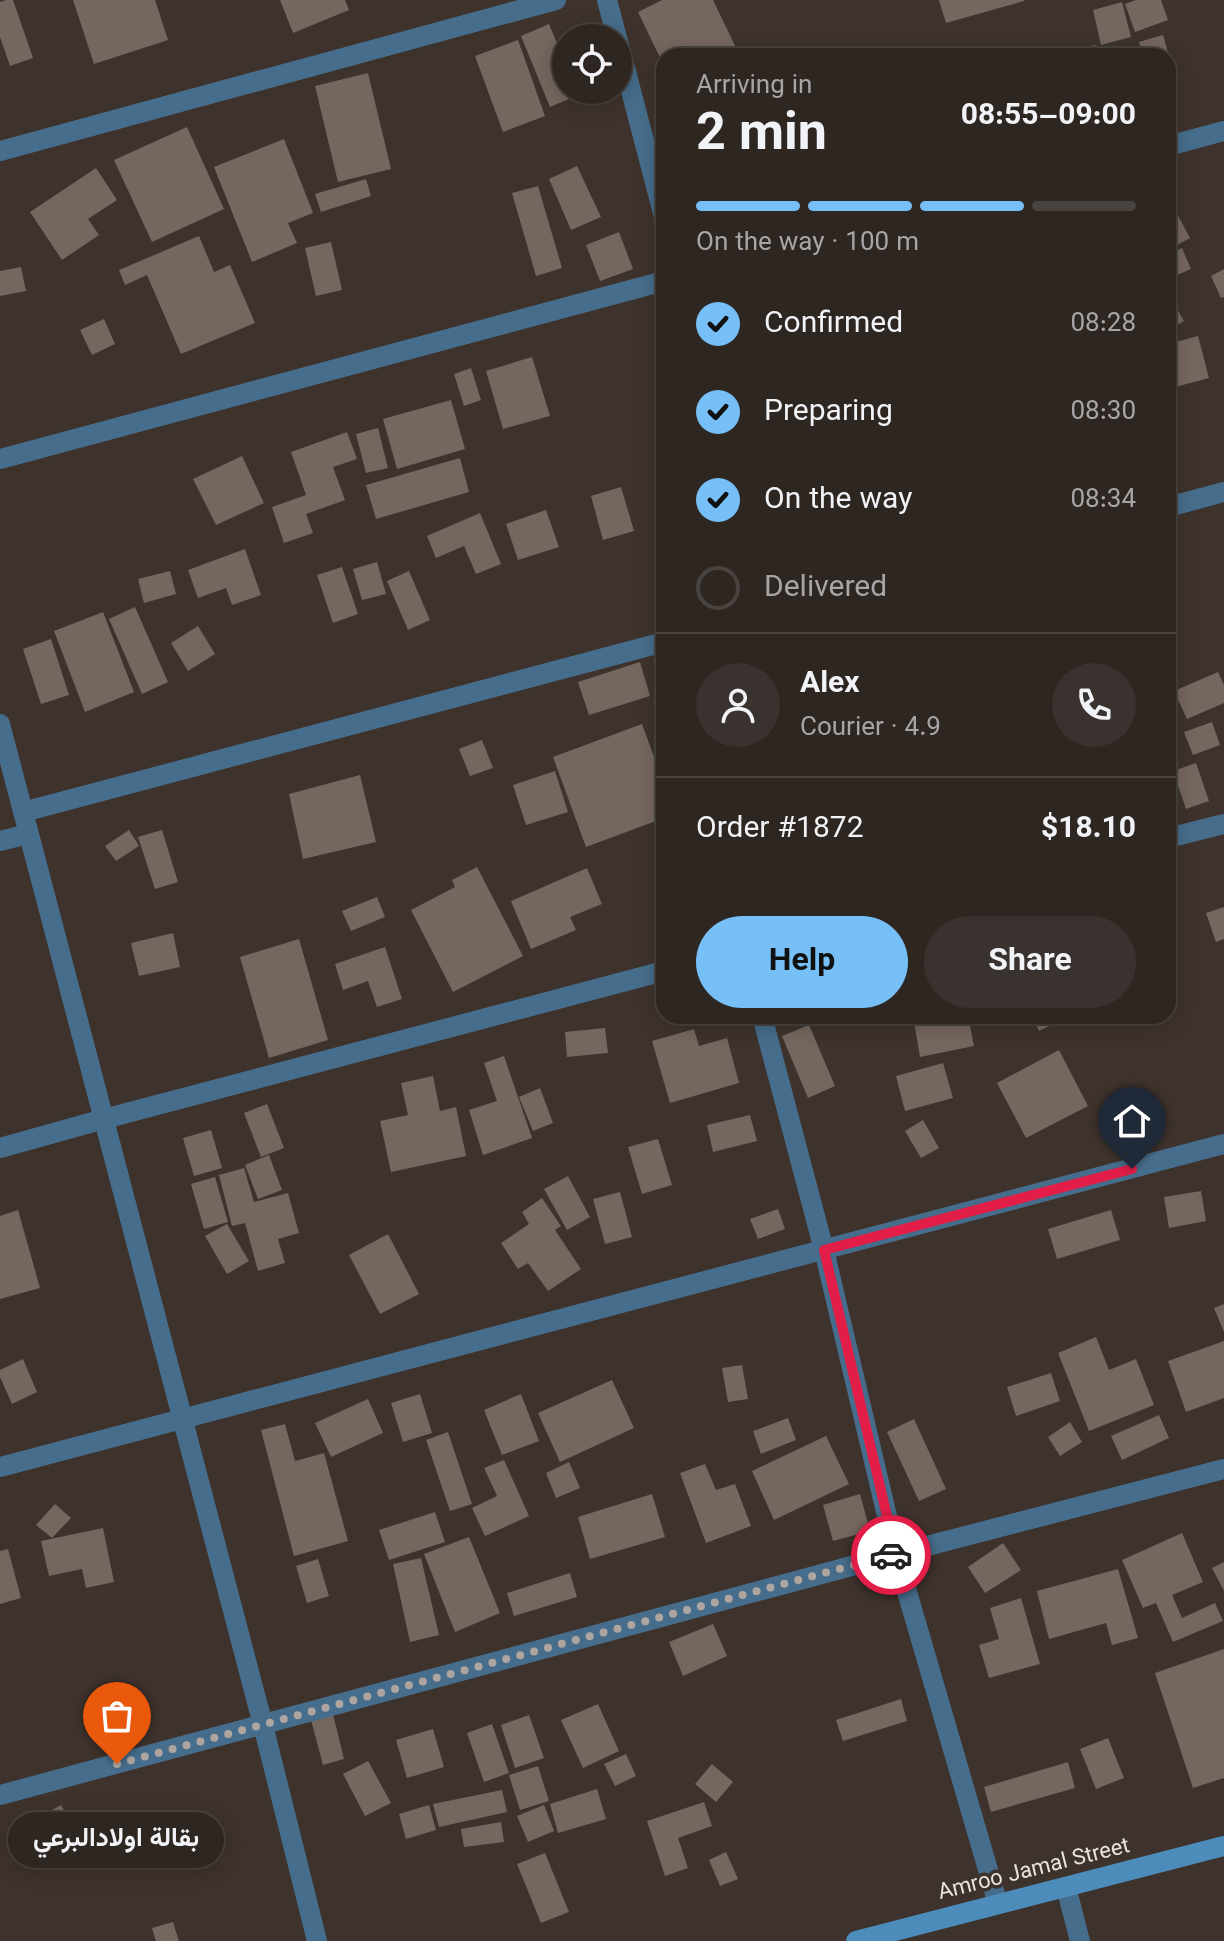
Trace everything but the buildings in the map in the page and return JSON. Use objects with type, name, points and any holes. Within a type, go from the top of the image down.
[{"type":"street","points":[[0,151],[556,0]]},
{"type":"street","points":[[607,0],[614,24]]},
{"type":"street","points":[[632,94],[656,186]]},
{"type":"street","points":[[1176,144],[1224,131]]},
{"type":"street","points":[[0,459],[656,283]]},
{"type":"street","points":[[1176,505],[1224,492]]},
{"type":"street","points":[[23,812],[656,646]]},
{"type":"street","points":[[0,724],[317,1941]]},
{"type":"street","points":[[1176,836],[1224,824]]},
{"type":"street","points":[[0,841],[28,834]]},
{"type":"street","points":[[0,1148],[656,973]]},
{"type":"street","points":[[764,1024],[824,1250],[896,1554],[998,1904]]},
{"type":"street","points":[[0,1467],[1224,1144]]},
{"type":"street","points":[[0,1795],[1224,1469]]},
{"type":"street","name":"Amroo Jamal Street","points":[[856,1941],[1224,1846]]},
{"type":"street","points":[[1066,1887],[1080,1941]]},
{"type":"way so far","points":[[117,1764],[891,1555]]},
{"type":"place","name":"بقالة اولادالبرعي","points":[[117,1764]]},
{"type":"route","points":[[891,1555],[896,1554],[824,1250],[1132,1169]]}]
